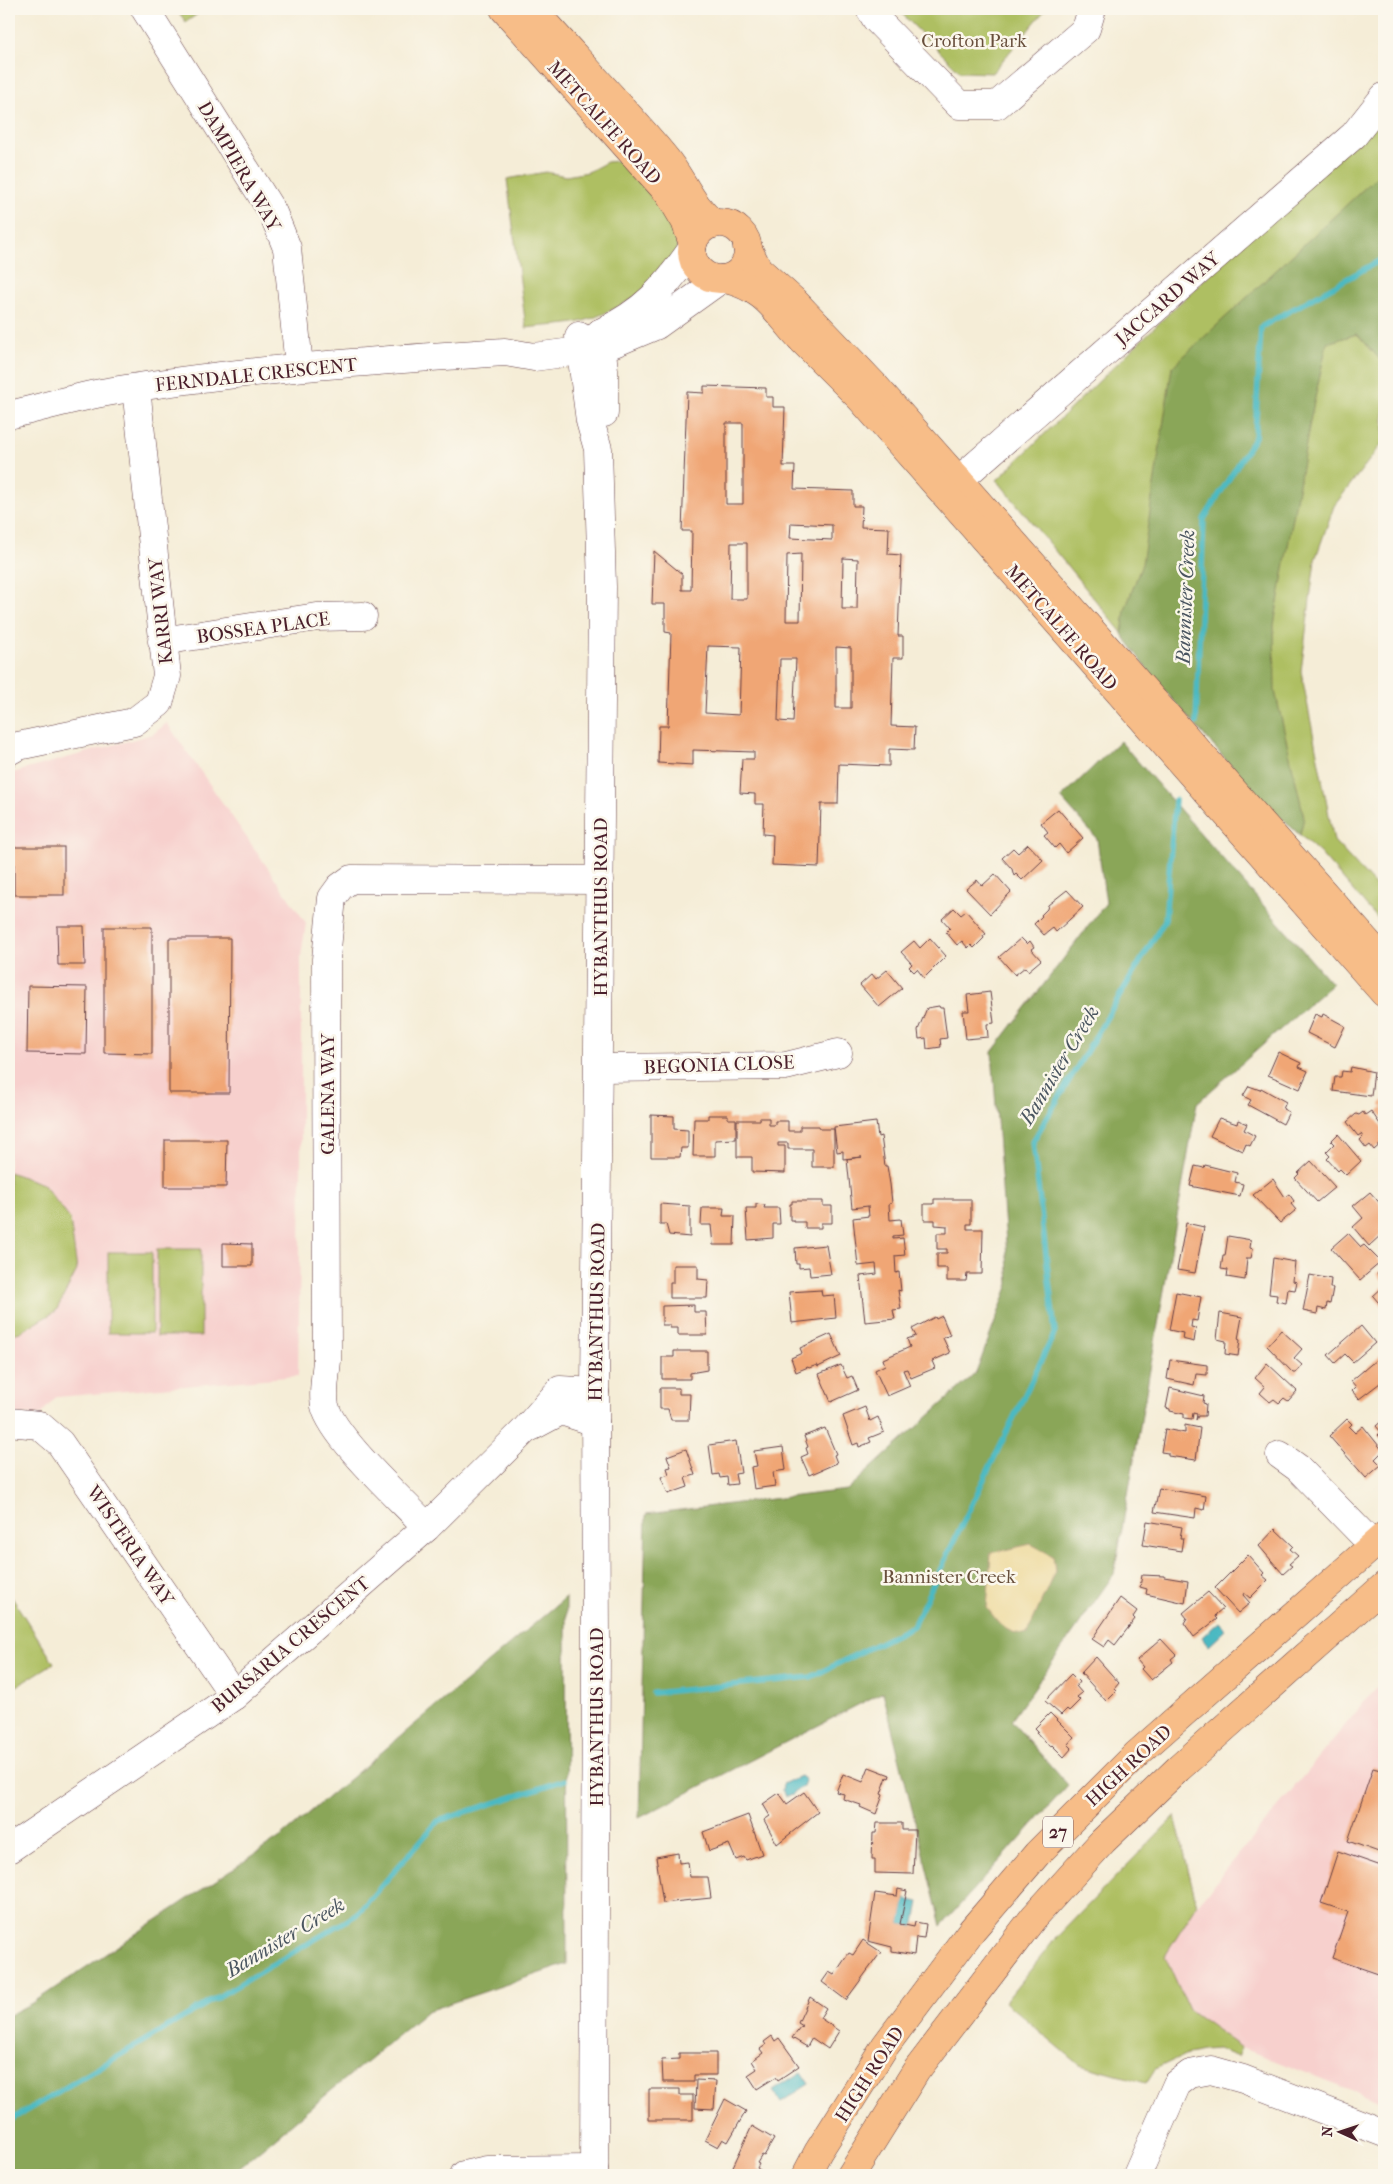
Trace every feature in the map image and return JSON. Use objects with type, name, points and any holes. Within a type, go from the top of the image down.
[{"type":"main road","name":"METCALFE ROAD","points":[[504,9],[669,194],[685,221],[693,246],[694,260],[698,269],[704,274],[746,286],[763,295],[776,308],[802,339],[860,398],[951,486],[1384,961]]},
{"type":"main road","name":"METCALFE ROAD","points":[[532,9],[664,155],[692,202],[702,214],[714,224],[726,224],[735,227],[742,234],[758,269],[794,301],[876,387],[951,486],[1384,993]]},
{"type":"main road","points":[[693,246],[703,229],[714,224]]},
{"type":"main road","points":[[723,279],[739,272],[745,265],[748,256],[747,248]]},
{"type":"main road","name":"HIGH ROAD","points":[[806,2175],[818,2152],[885,2046],[972,1930],[1038,1854],[1137,1754],[1379,1540]]},
{"type":"main road","name":"HIGH ROAD","points":[[851,2175],[922,2063],[1034,1917],[1103,1841],[1178,1769],[1384,1586]]},
{"type":"street","name":"DAMPIERA WAY","points":[[145,9],[273,213],[287,248],[299,366]]},
{"type":"street","points":[[870,9],[876,19],[959,105],[996,105],[1086,29],[1092,9]]},
{"type":"street","name":"JACCARD WAY","points":[[951,486],[1354,135],[1384,96]]},
{"type":"street","name":"FERNDALE CRESCENT","points":[[591,342],[645,306],[669,282],[693,246]]},
{"type":"street","name":"FERNDALE CRESCENT","points":[[9,415],[99,394],[299,366],[506,352],[533,342],[591,342],[657,326],[723,279]]},
{"type":"street","name":"HYBANTHUS ROAD","points":[[591,342],[604,419],[598,449],[602,586],[595,1392],[594,2172]]},
{"type":"street","name":"KARRI WAY","points":[[9,750],[18,746],[134,722],[159,703],[167,676],[136,388]]},
{"type":"street","name":"BOSSEA PLACE","points":[[162,640],[317,617],[363,616]]},
{"type":"street","name":"GALENA WAY","points":[[428,1527],[347,1442],[329,1419],[324,1404],[327,1340],[326,959],[332,898],[340,887],[351,879],[600,880]]},
{"type":"street","name":"BEGONIA CLOSE","points":[[599,1068],[786,1066],[838,1052]]},
{"type":"street","name":"BURSARIA CRESCENT","points":[[9,1849],[234,1696],[428,1527],[525,1430],[560,1390],[595,1392]]},
{"type":"street","name":"BURSARIA CRESCENT","points":[[525,1430],[561,1411],[596,1422]]},
{"type":"street","name":"WISTERIA WAY","points":[[9,1422],[39,1425],[60,1442],[234,1696]]},
{"type":"street","points":[[1280,1455],[1298,1468],[1379,1540]]},
{"type":"street","points":[[1137,2175],[1177,2084],[1190,2074],[1211,2070],[1244,2079],[1384,2133]]},
{"type":"street","points":[[464,2175],[487,2170],[594,2172]]},
{"type":"shaded area","points":[[167,723],[306,923],[301,956],[301,1183],[298,1376],[57,1397],[41,1414],[9,1415],[9,774],[153,734]]},
{"type":"shaded area","points":[[1384,1678],[1384,2103],[1242,2048],[1189,2010],[1165,1956],[1197,1905]]},
{"type":"green space","points":[[176,9],[205,9],[186,22]]},
{"type":"green space","name":"Crofton Park","points":[[897,9],[1046,9],[992,73],[960,72]]},
{"type":"green space","name":"Bannister Creek","points":[[1384,105],[1384,441],[1334,506],[1315,560],[1301,671],[1334,841],[1384,895],[1384,926],[1320,853],[1262,801],[1152,676],[1132,645],[997,480]]},
{"type":"green space","points":[[617,161],[627,167],[647,189],[673,223],[676,230],[677,245],[673,260],[663,274],[650,286],[635,297],[603,314],[575,323],[526,328],[507,179],[546,172],[566,176],[588,172],[607,162]]},
{"type":"green space","points":[[1384,170],[1384,364],[1357,334],[1327,343],[1311,416],[1274,625],[1275,691],[1304,817],[1300,835],[1262,801],[1152,676],[1122,634],[1125,610],[1142,564],[1172,367]]},
{"type":"green space","name":"Bannister Creek","points":[[1120,741],[1332,984],[1197,1103],[1114,1574],[1011,1721],[1068,1785],[941,1926],[883,1692],[639,1818],[646,1514],[847,1490],[976,1373],[1009,1284],[992,1052],[1106,903],[1097,839],[1061,798]]},
{"type":"green space","points":[[9,1172],[43,1184],[70,1219],[77,1270],[56,1311],[20,1332],[9,1335]]},
{"type":"green space","points":[[157,1249],[201,1249],[201,1336],[157,1336]]},
{"type":"green space","points":[[108,1252],[152,1252],[152,1333],[108,1333]]},
{"type":"green space","points":[[11,1596],[54,1663],[9,1691],[9,1598]]},
{"type":"green space","name":"Bannister Creek","points":[[566,1597],[567,1964],[427,2011],[230,2175],[9,2175],[9,2015],[34,2002],[282,1836]]},
{"type":"green space","points":[[1175,1816],[1197,1905],[1165,1956],[1189,2010],[1242,2048],[1238,2057],[1217,2049],[1189,2053],[1155,2069],[1146,2083],[1080,2065],[1005,2002],[1055,1939]]},
{"type":"sand","points":[[1031,1544],[1053,1556],[1055,1571],[1027,1634],[1019,1634],[1004,1627],[987,1608],[991,1553]]},
{"type":"water","points":[[1219,1622],[1226,1630],[1209,1646],[1202,1637]]},
{"type":"water","points":[[800,1776],[805,1780],[803,1787],[793,1795],[786,1796],[782,1790],[783,1784]]},
{"type":"water","points":[[905,1899],[919,1902],[914,1927],[900,1924]]},
{"type":"water","points":[[801,2072],[809,2084],[781,2102],[773,2090]]},
{"type":"building","points":[[704,386],[766,388],[766,397],[773,397],[773,407],[785,407],[783,466],[795,466],[794,489],[853,491],[853,506],[862,506],[861,527],[889,528],[888,554],[901,555],[898,636],[903,636],[903,658],[893,658],[891,726],[915,727],[914,750],[889,749],[889,766],[839,764],[838,804],[821,804],[819,867],[772,865],[773,835],[763,834],[764,804],[755,804],[755,794],[740,793],[742,759],[754,759],[754,752],[693,750],[693,765],[658,763],[659,726],[668,726],[671,633],[665,632],[665,604],[652,604],[654,551],[682,574],[682,590],[691,590],[692,531],[682,531],[687,392],[704,393]],"holes":[[[726,423],[743,423],[743,504],[726,504]],[[791,523],[832,525],[832,540],[790,538]],[[731,543],[747,543],[747,599],[730,599]],[[801,554],[800,621],[786,621],[787,555]],[[843,558],[858,559],[857,609],[842,609]],[[708,646],[741,647],[739,715],[705,713]],[[836,647],[851,648],[851,708],[836,708]],[[780,659],[796,659],[793,722],[778,721]]]},
{"type":"building","points":[[1058,809],[1083,838],[1066,853],[1059,844],[1055,848],[1044,835],[1048,832],[1041,823]]},
{"type":"building","points":[[1028,844],[1043,860],[1022,880],[1016,874],[1014,876],[1012,869],[1002,858],[1013,848],[1018,853]]},
{"type":"building","points":[[14,847],[64,847],[64,895],[14,895]]},
{"type":"building","points":[[995,874],[1011,892],[990,914],[966,889],[977,880],[982,886]]},
{"type":"building","points":[[1067,890],[1083,907],[1056,932],[1053,928],[1044,935],[1034,924],[1042,916],[1048,905]]},
{"type":"building","points":[[954,908],[961,915],[966,911],[986,934],[974,948],[971,945],[968,948],[962,941],[957,945],[946,932],[950,928],[942,919]]},
{"type":"building","points":[[57,926],[84,926],[85,965],[58,965]]},
{"type":"building","points":[[104,927],[152,927],[152,1054],[104,1053]]},
{"type":"building","points":[[169,938],[230,938],[229,1093],[169,1093]]},
{"type":"building","points":[[930,938],[946,956],[924,978],[917,969],[914,972],[909,967],[912,964],[901,952],[914,941],[920,948]]},
{"type":"building","points":[[1021,938],[1027,944],[1030,941],[1034,947],[1031,949],[1041,960],[1028,971],[1025,967],[1015,975],[999,957]]},
{"type":"building","points":[[887,970],[902,988],[879,1007],[860,985],[872,974],[876,979]]},
{"type":"building","points":[[28,986],[87,987],[86,1054],[27,1053]]},
{"type":"building","points":[[990,992],[994,1023],[987,1024],[988,1037],[966,1039],[963,1011],[969,1011],[967,995]]},
{"type":"building","points":[[939,1006],[943,1008],[947,1038],[940,1039],[941,1047],[927,1049],[926,1038],[919,1039],[918,1030],[927,1008]]},
{"type":"building","points":[[1315,1014],[1322,1017],[1323,1014],[1345,1026],[1335,1047],[1307,1033]]},
{"type":"building","points":[[1278,1052],[1301,1063],[1299,1067],[1308,1071],[1300,1089],[1268,1075]]},
{"type":"building","points":[[1351,1067],[1374,1072],[1371,1096],[1333,1091],[1335,1077],[1341,1077],[1342,1071],[1350,1072]]},
{"type":"building","points":[[1249,1086],[1260,1090],[1261,1088],[1286,1102],[1283,1109],[1289,1112],[1283,1124],[1248,1105],[1251,1100],[1243,1096]]},
{"type":"building","points":[[1384,1100],[1384,1119],[1378,1111],[1383,1107],[1380,1104]]},
{"type":"building","points":[[1371,1111],[1384,1130],[1384,1141],[1374,1150],[1370,1145],[1366,1148],[1360,1140],[1363,1137],[1361,1134],[1358,1136],[1347,1122],[1356,1114],[1359,1115],[1363,1112],[1365,1115]]},
{"type":"building","points":[[651,1115],[674,1116],[674,1129],[688,1130],[688,1148],[681,1148],[680,1157],[651,1157]]},
{"type":"building","points":[[708,1115],[728,1115],[728,1119],[736,1119],[736,1139],[715,1140],[715,1156],[693,1156],[694,1119],[708,1119]]},
{"type":"building","points":[[760,1118],[769,1118],[769,1125],[775,1125],[775,1121],[788,1121],[788,1131],[800,1131],[800,1126],[819,1126],[820,1129],[834,1129],[834,1167],[812,1167],[812,1149],[788,1149],[788,1143],[778,1143],[778,1146],[785,1146],[785,1173],[752,1172],[752,1157],[737,1157],[737,1120],[760,1120]]},
{"type":"building","points":[[1219,1118],[1237,1124],[1238,1120],[1247,1124],[1244,1130],[1255,1136],[1250,1146],[1246,1144],[1243,1151],[1210,1136]]},
{"type":"building","points":[[876,1122],[878,1137],[881,1136],[885,1166],[887,1166],[890,1184],[892,1203],[889,1204],[890,1220],[901,1219],[903,1235],[893,1236],[893,1239],[903,1238],[905,1255],[895,1256],[896,1273],[899,1272],[901,1291],[898,1290],[901,1309],[893,1310],[895,1319],[865,1322],[860,1276],[877,1274],[876,1264],[858,1266],[853,1218],[869,1216],[868,1206],[852,1208],[847,1159],[862,1157],[843,1159],[843,1151],[837,1152],[834,1127]]},
{"type":"building","points":[[1338,1134],[1361,1161],[1346,1175],[1340,1169],[1338,1171],[1327,1159],[1330,1156],[1326,1152],[1334,1144],[1331,1141]]},
{"type":"building","points":[[165,1140],[227,1140],[226,1187],[165,1187]]},
{"type":"building","points":[[1311,1161],[1335,1187],[1317,1202],[1295,1178]]},
{"type":"building","points":[[1205,1165],[1237,1173],[1235,1182],[1243,1184],[1240,1196],[1190,1186],[1195,1166],[1204,1168]]},
{"type":"building","points":[[1273,1179],[1285,1197],[1289,1194],[1294,1201],[1291,1204],[1296,1210],[1280,1223],[1253,1195]]},
{"type":"building","points":[[1370,1192],[1384,1208],[1384,1227],[1381,1230],[1383,1233],[1369,1246],[1353,1227],[1363,1218],[1353,1206]]},
{"type":"building","points":[[934,1199],[971,1199],[971,1224],[967,1224],[967,1229],[983,1229],[982,1274],[967,1274],[966,1281],[947,1281],[947,1268],[937,1268],[937,1253],[947,1253],[947,1249],[937,1249],[937,1233],[947,1233],[947,1226],[935,1225],[935,1220],[924,1220],[924,1204],[934,1204]]},
{"type":"building","points":[[792,1201],[823,1201],[823,1206],[832,1206],[832,1223],[821,1223],[821,1228],[805,1228],[805,1222],[790,1220],[790,1204],[792,1204]]},
{"type":"building","points":[[660,1204],[690,1206],[690,1237],[669,1235],[666,1224],[660,1224]]},
{"type":"building","points":[[756,1204],[765,1205],[764,1208],[779,1208],[780,1224],[773,1224],[773,1238],[748,1240],[746,1208],[756,1208]]},
{"type":"building","points":[[702,1208],[724,1208],[723,1216],[735,1216],[734,1245],[713,1245],[711,1225],[701,1225]]},
{"type":"building","points":[[1186,1223],[1204,1227],[1195,1273],[1177,1270]]},
{"type":"building","points":[[1348,1233],[1361,1247],[1364,1245],[1381,1262],[1360,1280],[1331,1248]]},
{"type":"building","points":[[1228,1236],[1251,1240],[1250,1248],[1253,1249],[1251,1258],[1247,1258],[1245,1280],[1227,1277],[1228,1270],[1221,1269]]},
{"type":"building","points":[[223,1243],[252,1244],[252,1266],[223,1266]]},
{"type":"building","points":[[826,1245],[831,1274],[810,1276],[809,1267],[799,1268],[799,1264],[796,1264],[795,1248]]},
{"type":"building","points":[[1273,1258],[1295,1262],[1293,1281],[1297,1282],[1295,1290],[1288,1289],[1286,1303],[1276,1301],[1277,1295],[1269,1294]]},
{"type":"building","points":[[673,1265],[698,1265],[698,1279],[708,1280],[707,1298],[670,1298],[670,1283],[673,1283]]},
{"type":"building","points":[[1384,1267],[1384,1282],[1377,1274]]},
{"type":"building","points":[[1310,1275],[1331,1279],[1330,1288],[1333,1288],[1330,1304],[1327,1303],[1326,1310],[1318,1308],[1317,1314],[1303,1311]]},
{"type":"building","points":[[1384,1286],[1384,1309],[1373,1296]]},
{"type":"building","points":[[821,1290],[822,1296],[834,1295],[836,1318],[792,1323],[789,1292]]},
{"type":"building","points":[[1176,1292],[1201,1297],[1197,1321],[1192,1320],[1191,1327],[1196,1328],[1194,1342],[1182,1339],[1183,1333],[1169,1330]]},
{"type":"building","points":[[694,1305],[694,1312],[706,1312],[707,1335],[678,1335],[678,1328],[662,1325],[662,1306]]},
{"type":"building","points":[[1220,1313],[1242,1317],[1238,1339],[1240,1340],[1238,1356],[1225,1354],[1226,1341],[1217,1339]]},
{"type":"building","points":[[942,1316],[950,1335],[943,1338],[950,1353],[932,1361],[935,1368],[911,1378],[907,1369],[903,1370],[910,1386],[887,1396],[875,1370],[885,1365],[883,1359],[910,1347],[907,1339],[916,1336],[912,1329],[935,1317],[936,1319]]},
{"type":"building","points":[[1361,1326],[1375,1343],[1353,1362],[1345,1354],[1335,1363],[1328,1355]]},
{"type":"building","points":[[1281,1330],[1302,1349],[1294,1358],[1302,1365],[1296,1373],[1293,1373],[1267,1346]]},
{"type":"building","points":[[831,1334],[841,1356],[818,1367],[817,1365],[808,1367],[796,1372],[791,1358],[802,1353],[800,1348]]},
{"type":"building","points":[[674,1351],[707,1351],[707,1370],[690,1373],[690,1379],[662,1379],[662,1357],[674,1357]]},
{"type":"building","points":[[1383,1354],[1384,1380],[1359,1399],[1352,1391],[1356,1387],[1351,1381]]},
{"type":"building","points":[[1170,1360],[1207,1365],[1207,1375],[1196,1374],[1194,1385],[1167,1379]]},
{"type":"building","points":[[1267,1363],[1297,1391],[1288,1401],[1284,1398],[1279,1403],[1274,1399],[1270,1402],[1260,1393],[1265,1387],[1255,1378]]},
{"type":"building","points":[[841,1365],[847,1378],[852,1376],[858,1390],[831,1402],[819,1374]]},
{"type":"building","points":[[660,1388],[679,1388],[679,1394],[690,1394],[689,1420],[671,1420],[668,1409],[660,1409]]},
{"type":"building","points":[[1170,1388],[1204,1396],[1203,1403],[1206,1404],[1205,1416],[1198,1416],[1196,1420],[1197,1414],[1193,1413],[1192,1419],[1184,1418],[1184,1414],[1170,1411],[1170,1409],[1166,1408]]},
{"type":"building","points":[[865,1407],[870,1421],[878,1417],[884,1432],[869,1438],[871,1442],[859,1447],[858,1443],[853,1445],[843,1416]]},
{"type":"building","points":[[1347,1419],[1352,1424],[1349,1427],[1355,1433],[1363,1426],[1383,1451],[1375,1459],[1381,1465],[1366,1478],[1329,1436]]},
{"type":"building","points":[[1384,1419],[1384,1442],[1378,1435],[1381,1432],[1376,1426]]},
{"type":"building","points":[[1185,1425],[1200,1428],[1196,1460],[1168,1456],[1168,1453],[1161,1452],[1165,1429],[1185,1433]]},
{"type":"building","points":[[825,1428],[836,1454],[834,1455],[837,1463],[809,1475],[801,1457],[808,1454],[806,1448],[808,1447],[804,1436]]},
{"type":"building","points":[[736,1441],[741,1473],[735,1474],[737,1484],[728,1485],[727,1477],[720,1478],[719,1474],[713,1475],[709,1445]]},
{"type":"building","points":[[783,1447],[786,1470],[773,1472],[775,1486],[754,1489],[751,1467],[757,1466],[754,1451]]},
{"type":"building","points":[[686,1449],[695,1475],[685,1478],[688,1487],[668,1494],[661,1477],[669,1474],[667,1468],[671,1467],[667,1456]]},
{"type":"building","points":[[1159,1488],[1206,1496],[1204,1510],[1196,1508],[1195,1518],[1154,1512]]},
{"type":"building","points":[[1147,1521],[1182,1527],[1180,1538],[1183,1538],[1181,1551],[1143,1545]]},
{"type":"building","points":[[1275,1529],[1293,1546],[1290,1549],[1298,1556],[1289,1564],[1292,1566],[1283,1574],[1259,1546]]},
{"type":"building","points":[[1248,1555],[1264,1573],[1262,1575],[1268,1580],[1250,1598],[1244,1593],[1243,1595],[1250,1603],[1238,1613],[1215,1588]]},
{"type":"building","points":[[1142,1575],[1164,1576],[1188,1581],[1185,1603],[1146,1594],[1147,1589],[1140,1587]]},
{"type":"building","points":[[1208,1592],[1223,1608],[1216,1614],[1215,1617],[1217,1619],[1194,1637],[1184,1623],[1187,1618],[1183,1613]]},
{"type":"building","points":[[1120,1598],[1137,1611],[1133,1617],[1135,1619],[1115,1645],[1109,1640],[1104,1647],[1092,1639]]},
{"type":"building","points":[[1161,1639],[1176,1655],[1171,1659],[1173,1662],[1151,1680],[1141,1669],[1143,1667],[1137,1660]]},
{"type":"building","points":[[1096,1657],[1119,1683],[1114,1689],[1116,1691],[1106,1701],[1081,1673]]},
{"type":"building","points":[[1071,1674],[1079,1682],[1076,1686],[1082,1693],[1077,1697],[1080,1700],[1069,1711],[1067,1709],[1061,1715],[1045,1701]]},
{"type":"building","points":[[1050,1713],[1074,1737],[1068,1744],[1072,1748],[1064,1757],[1052,1745],[1046,1743],[1036,1732],[1038,1731],[1035,1728]]},
{"type":"building","points":[[869,1767],[890,1775],[889,1778],[887,1777],[876,1814],[860,1807],[861,1805],[843,1799],[844,1794],[836,1792],[843,1774],[863,1782]]},
{"type":"building","points":[[1373,1768],[1384,1771],[1384,1854],[1348,1841]]},
{"type":"building","points":[[804,1792],[818,1812],[777,1844],[764,1820],[770,1816],[763,1804],[779,1793],[787,1804]]},
{"type":"building","points":[[748,1815],[762,1854],[746,1860],[744,1857],[736,1860],[729,1844],[709,1851],[703,1832]]},
{"type":"building","points":[[877,1823],[902,1823],[902,1830],[915,1830],[913,1874],[875,1873],[875,1859],[872,1859],[873,1833],[876,1833]]},
{"type":"building","points":[[1338,1851],[1384,1867],[1384,1976],[1332,1958],[1348,1912],[1321,1903]]},
{"type":"building","points":[[678,1853],[679,1863],[688,1862],[690,1877],[708,1877],[711,1898],[663,1903],[656,1857]]},
{"type":"building","points":[[898,1889],[907,1891],[900,1924],[914,1927],[915,1922],[926,1924],[924,1938],[916,1937],[914,1955],[892,1951],[892,1947],[868,1941],[875,1893],[897,1896]]},
{"type":"building","points":[[863,1940],[881,1952],[846,2000],[822,1982],[829,1972],[834,1975],[849,1953],[853,1955]]},
{"type":"building","points":[[810,1997],[826,2008],[820,2018],[839,2031],[828,2049],[812,2038],[807,2047],[792,2038],[800,2027],[803,2026],[798,2023]]},
{"type":"building","points":[[772,2036],[775,2041],[779,2038],[799,2066],[778,2080],[776,2077],[757,2089],[748,2075],[757,2069],[752,2061],[763,2053],[760,2049],[766,2045],[764,2042]]},
{"type":"building","points":[[679,2053],[716,2053],[716,2075],[694,2075],[694,2082],[663,2082],[662,2060],[679,2059]]},
{"type":"building","points":[[696,2080],[716,2081],[714,2109],[695,2108]]},
{"type":"building","points":[[649,2089],[680,2089],[680,2095],[693,2095],[693,2120],[649,2120]]},
{"type":"building","points":[[725,2099],[746,2111],[728,2142],[723,2139],[718,2147],[705,2140]]},
{"type":"building","points":[[752,2126],[774,2139],[764,2156],[762,2155],[757,2163],[759,2164],[757,2168],[763,2172],[761,2175],[729,2175]]},
{"type":"waterway","name":"Bannister Creek","points":[[1196,723],[1204,519],[1255,437],[1261,327],[1384,258]]},
{"type":"waterway","name":"Bannister Creek","points":[[653,1693],[811,1677],[913,1626],[1055,1332],[1033,1141],[1165,920],[1175,800]]},
{"type":"waterway","name":"Bannister Creek","points":[[9,2121],[356,1915],[438,1821],[565,1780]]}]
